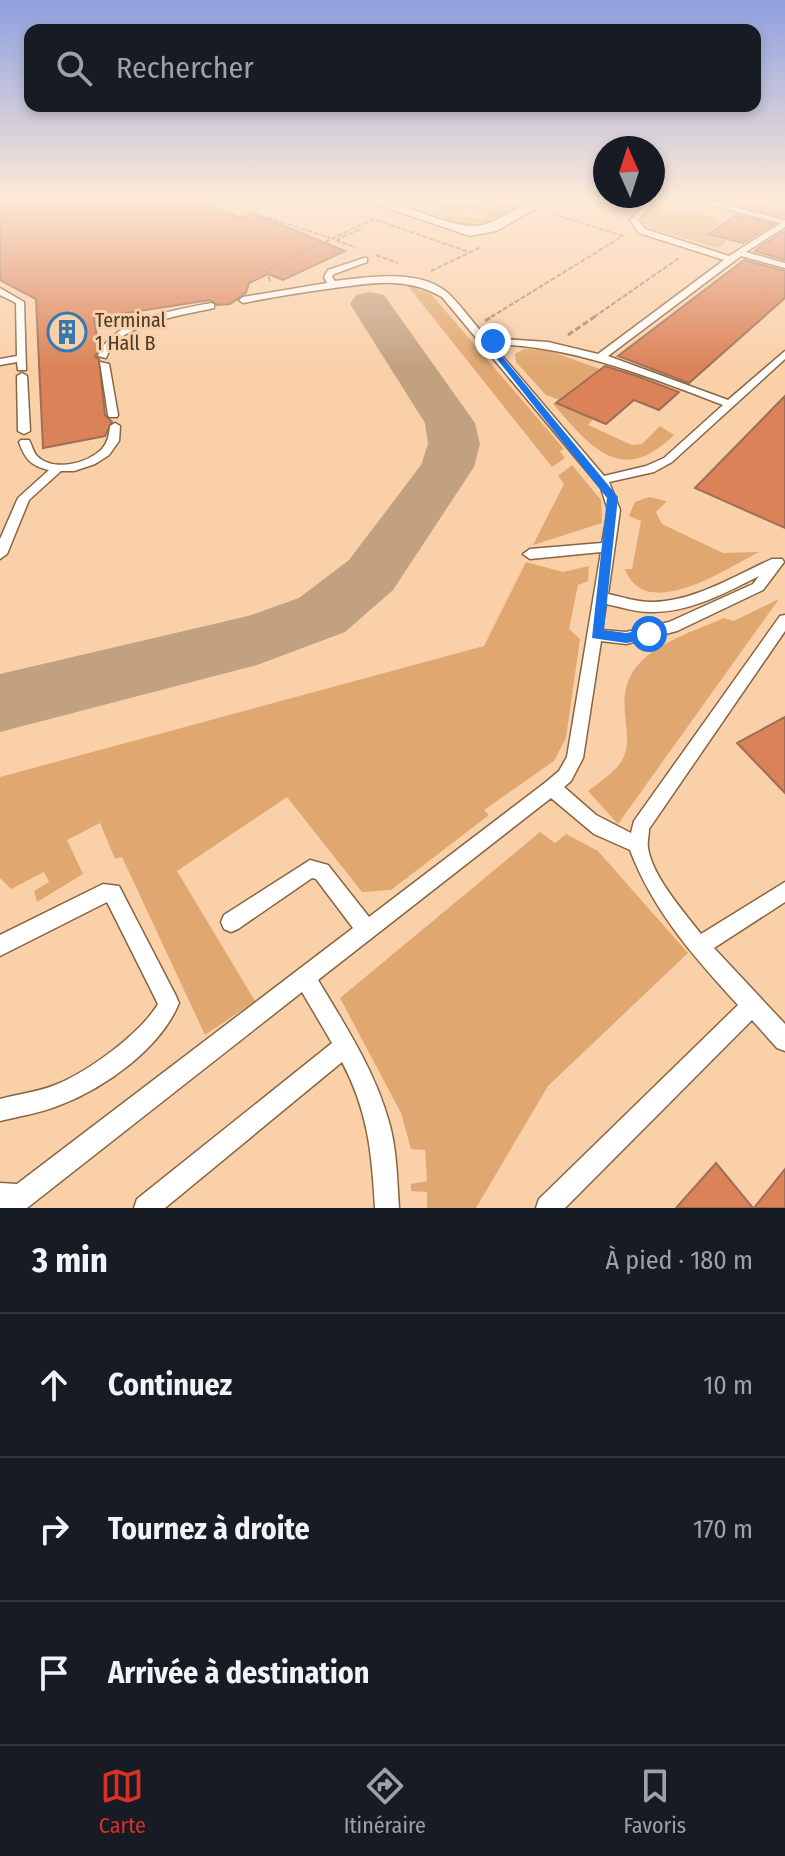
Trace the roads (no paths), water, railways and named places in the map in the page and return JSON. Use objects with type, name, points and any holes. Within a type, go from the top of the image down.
[{"type":"lane","points":[[719,255],[730,259]]},
{"type":"lane","points":[[602,356],[736,255]]},
{"type":"lane","points":[[748,255],[785,266]]},
{"type":"lane","points":[[333,286],[328,277],[331,272],[364,260]]},
{"type":"lane","points":[[11,1200],[552,787],[565,776],[575,758],[609,547],[613,497],[602,480],[488,333],[430,284],[401,278],[243,300]]},
{"type":"lane","points":[[0,291],[20,302],[25,454],[32,461],[58,468],[93,461],[112,444],[114,420],[103,360],[110,340],[124,331],[211,306]]},
{"type":"lane","points":[[488,333],[602,356],[730,404]]},
{"type":"lane","points":[[602,480],[650,469],[668,460],[785,354]]},
{"type":"lane","points":[[0,362],[22,367]]},
{"type":"lane","points":[[0,554],[24,498],[58,468]]},
{"type":"lane","points":[[530,554],[609,547]]},
{"type":"lane","points":[[601,598],[640,606],[670,605],[691,600],[781,557]]},
{"type":"lane","points":[[597,635],[626,638],[672,627],[758,587],[781,557]]},
{"type":"lane","points":[[785,620],[640,827],[635,843],[654,888],[700,946],[785,1040]]},
{"type":"lane","points":[[552,787],[569,805],[610,834],[635,843]]},
{"type":"lane","points":[[231,922],[310,869],[321,871],[367,930]]},
{"type":"lane","points":[[700,946],[785,891]]},
{"type":"lane","points":[[0,946],[103,893],[112,893],[169,1003],[161,1023],[87,1079],[64,1093],[0,1110]]},
{"type":"lane","points":[[305,977],[345,1046],[375,1110],[384,1150],[387,1208]]},
{"type":"lane","points":[[548,1208],[753,1005]]},
{"type":"lane","points":[[146,1208],[345,1046]]},
{"type":"place","name":"Terminal 1 Hall B","points":[[67,332]]}]
